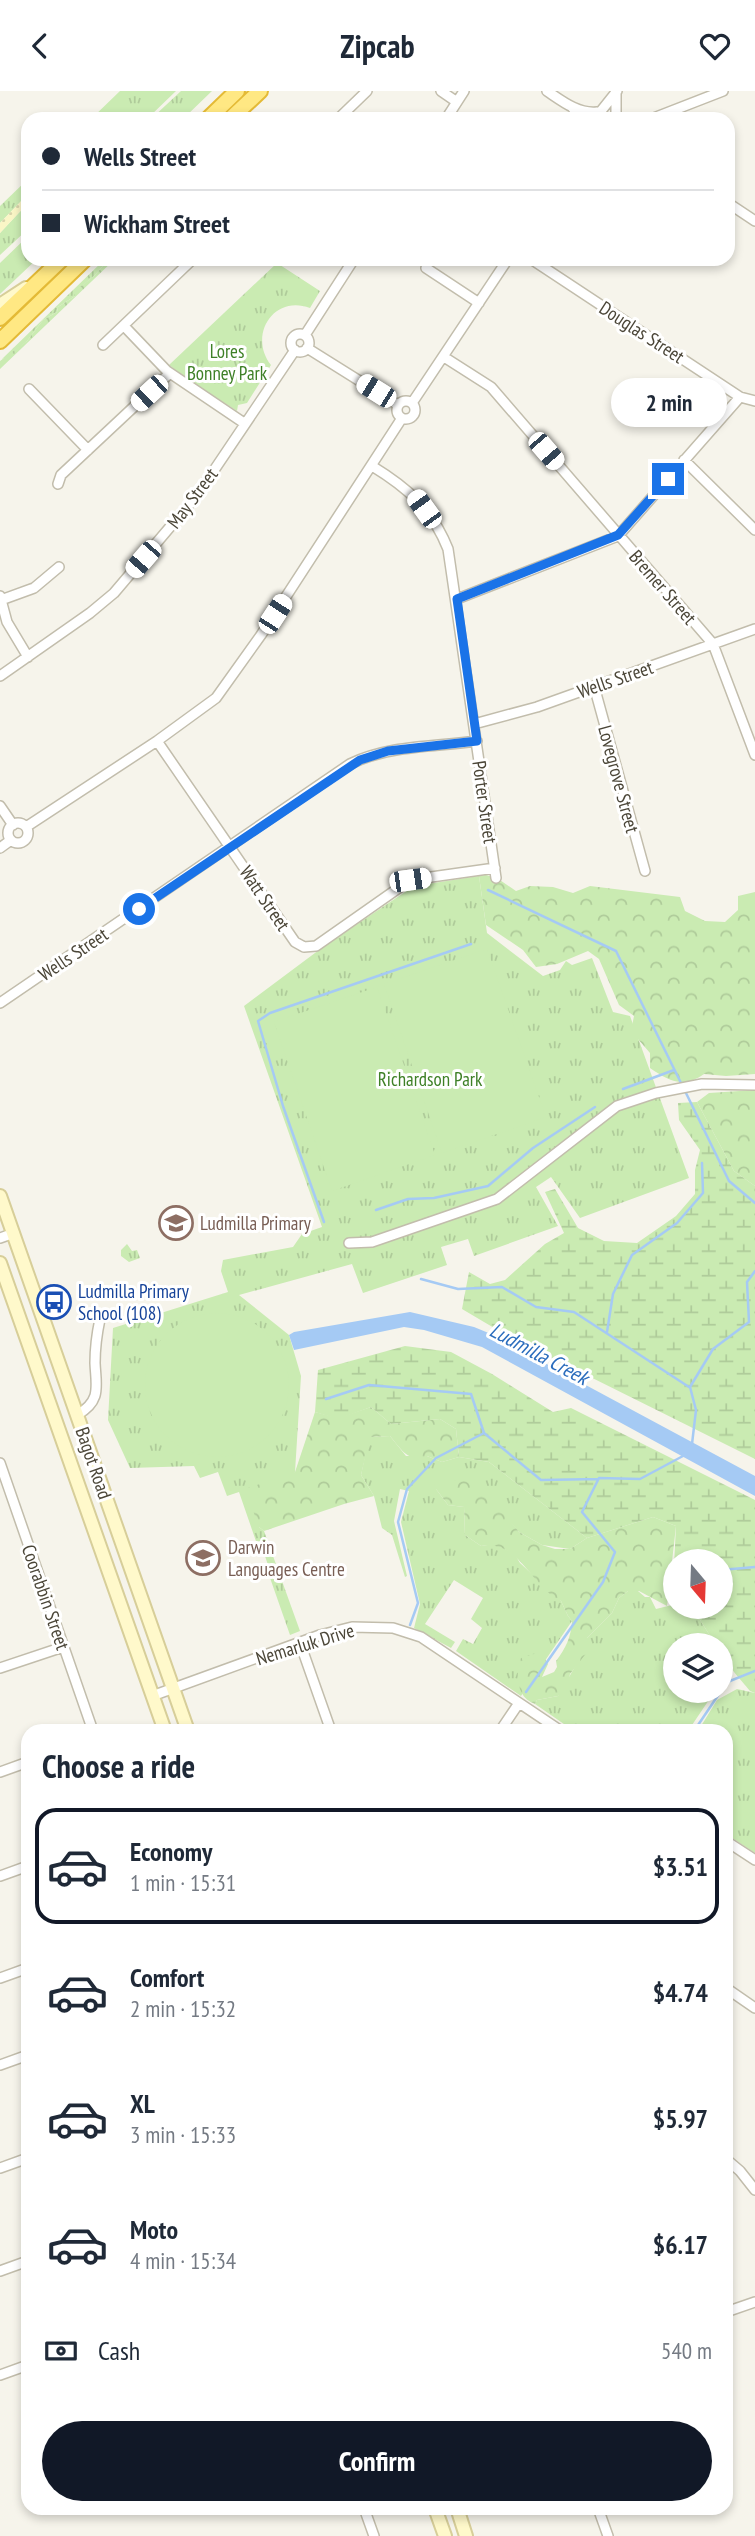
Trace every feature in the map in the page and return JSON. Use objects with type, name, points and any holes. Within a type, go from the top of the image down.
[{"type":"highway","points":[[215,112],[237,91]]},
{"type":"highway","points":[[238,112],[260,91]]},
{"type":"highway","points":[[0,318],[54,266]]},
{"type":"highway","points":[[0,341],[78,266]]},
{"type":"main road","points":[[0,305],[39,280]]},
{"type":"main road","name":"Bagot Road","points":[[0,1196],[186,1724]]},
{"type":"main road","name":"Bagot Road","points":[[0,1263],[162,1724]]},
{"type":"main road","points":[[437,2515],[444,2536]]},
{"type":"main road","points":[[459,2515],[466,2536]]},
{"type":"street","points":[[345,112],[367,91]]},
{"type":"street","points":[[441,91],[457,101]]},
{"type":"street","points":[[450,112],[464,91]]},
{"type":"street","points":[[547,91],[572,107],[586,112]]},
{"type":"street","points":[[669,112],[723,91]]},
{"type":"street","points":[[599,111],[617,92]]},
{"type":"street","points":[[617,92],[617,112]]},
{"type":"street","points":[[572,107],[576,112]]},
{"type":"street","points":[[594,112],[611,112]]},
{"type":"street","points":[[735,208],[755,221]]},
{"type":"street","points":[[103,345],[186,266]]},
{"type":"street","points":[[305,335],[349,266]]},
{"type":"street","points":[[412,403],[503,266]]},
{"type":"street","name":"Douglas Street","points":[[542,266],[740,397],[755,401]]},
{"type":"street","points":[[426,268],[479,303]]},
{"type":"street","points":[[124,327],[170,373],[244,423]]},
{"type":"street","points":[[296,335],[305,335],[309,342],[307,348],[300,352],[295,350],[291,345],[292,339],[296,335]]},
{"type":"street","points":[[307,348],[398,405]]},
{"type":"street","name":"May Street","points":[[0,676],[114,593],[184,512],[295,350]]},
{"type":"street","name":"Bremer Street","points":[[444,357],[491,387],[713,645],[755,755]]},
{"type":"street","points":[[58,484],[61,475],[170,373]]},
{"type":"street","points":[[29,389],[88,450]]},
{"type":"street","points":[[457,599],[618,535],[740,397]]},
{"type":"street","points":[[406,401],[412,403],[415,407],[414,415],[407,419],[402,418],[397,412],[398,405],[406,401]]},
{"type":"street","points":[[26,827],[211,704],[227,686],[402,418]]},
{"type":"street","points":[[684,460],[755,530]]},
{"type":"street","name":"Porter Street","points":[[304,947],[316,946],[410,880],[495,873],[448,549],[440,531],[410,491],[372,466]]},
{"type":"street","points":[[28,657],[7,622],[0,598],[34,588],[59,567]]},
{"type":"street","name":"Wells Street","points":[[474,724],[537,707],[755,629]]},
{"type":"street","name":"Lovegrove Street","points":[[594,686],[645,871]]},
{"type":"street","name":"Watt Street","points":[[158,741],[295,942],[304,947]]},
{"type":"street","name":"Wells Street","points":[[0,1003],[360,760],[388,751],[477,741]]},
{"type":"street","points":[[0,806],[13,825]]},
{"type":"street","points":[[19,823],[26,827],[28,834],[25,840],[19,843],[11,840],[8,833],[13,825],[19,823]]},
{"type":"street","points":[[0,848],[11,840]]},
{"type":"street","points":[[349,1243],[372,1243],[497,1199],[617,1106],[656,1093],[702,1084],[755,1085]]},
{"type":"street","points":[[0,1238],[13,1233]]},
{"type":"street","points":[[77,1415],[87,1409],[98,1389],[95,1363],[100,1319]]},
{"type":"street","name":"Coorabbin Street","points":[[0,1463],[90,1724]]},
{"type":"street","name":"Nemarluk Drive","points":[[152,1696],[300,1643],[352,1627],[373,1626],[421,1637],[550,1724]]},
{"type":"street","points":[[300,1643],[329,1724]]},
{"type":"street","points":[[0,1668],[63,1647]]},
{"type":"street","points":[[505,1724],[519,1703]]},
{"type":"street","points":[[0,1772],[21,1764]]},
{"type":"street","points":[[733,1846],[755,1860]]},
{"type":"street","points":[[0,1876],[21,1868]]},
{"type":"street","points":[[0,1978],[21,1970]]},
{"type":"street","points":[[733,1993],[755,2008]]},
{"type":"street","points":[[0,2065],[21,2058]]},
{"type":"street","points":[[0,2168],[21,2160]]},
{"type":"street","points":[[733,2166],[755,2190]]},
{"type":"street","points":[[0,2271],[21,2263]]},
{"type":"street","points":[[733,2310],[755,2302]]},
{"type":"street","points":[[0,2375],[21,2368]]},
{"type":"street","points":[[366,2515],[374,2536]]},
{"type":"street","points":[[600,2515],[608,2536]]},
{"type":"green space","points":[[120,91],[176,91],[154,112],[98,112]]},
{"type":"green space","points":[[181,91],[212,91],[190,112],[158,112]]},
{"type":"green space","points":[[21,186],[21,201],[0,223],[0,206]]},
{"type":"green space","points":[[21,210],[21,236],[0,255],[0,233]]},
{"type":"green space","points":[[21,243],[21,266],[30,266],[0,294],[0,263]]},
{"type":"green space","points":[[98,266],[103,266],[76,291],[75,296],[43,320],[27,341],[2,359]]},
{"type":"green space","points":[[103,266],[108,266],[0,369],[0,361],[27,341],[43,320],[57,312],[58,307],[75,296],[75,291]]},
{"type":"green space","name":"Lores Bonney Park","points":[[274,266],[282,266],[320,291],[310,308],[297,305],[285,307],[275,312],[268,320],[262,342],[271,365],[247,403],[238,405],[237,411],[169,365]]},
{"type":"green space","name":"Richardson Park","points":[[479,876],[487,933],[543,976],[560,970],[566,961],[572,965],[592,958],[613,1012],[630,1016],[689,1178],[580,1218],[551,1177],[536,1187],[558,1226],[474,1256],[468,1239],[441,1247],[447,1265],[363,1293],[352,1264],[239,1295],[289,1335],[301,1376],[295,1472],[259,1527],[264,1531],[300,1631],[290,1635],[262,1547],[258,1547],[239,1492],[227,1496],[218,1472],[200,1478],[194,1466],[130,1468],[108,1420],[113,1328],[228,1292],[221,1271],[223,1260],[293,1247],[302,1234],[322,1227],[244,1006],[323,947],[414,886]]},
{"type":"green space","points":[[479,876],[497,878],[516,891],[530,886],[553,887],[573,893],[590,886],[680,897],[685,911],[705,921],[725,922],[738,910],[738,896],[755,892],[755,1074],[704,1074],[683,1082],[670,1080],[650,1068],[650,1053],[631,1031],[634,1016],[619,1005],[599,959],[588,951],[557,964],[536,967],[523,950],[486,925]]},
{"type":"green space","points":[[487,949],[546,1117],[442,1153],[384,984]]},
{"type":"green space","points":[[377,987],[435,1155],[332,1191],[274,1022]]},
{"type":"green space","points":[[755,1090],[755,1186],[734,1171],[697,1102],[709,1093]]},
{"type":"green space","points":[[697,1102],[734,1171],[755,1186],[755,1459],[506,1335],[462,1309],[469,1272],[490,1284],[505,1280],[545,1244],[564,1233],[545,1192],[555,1189],[578,1228],[604,1241],[637,1243],[676,1216],[695,1194],[695,1170],[700,1150],[679,1120],[678,1103]]},
{"type":"green space","points":[[127,1244],[132,1251],[137,1250],[140,1258],[129,1262],[121,1256],[121,1250]]},
{"type":"green space","points":[[217,1313],[244,1319],[268,1334],[283,1358],[289,1385],[283,1412],[268,1436],[244,1451],[217,1457],[190,1451],[166,1436],[151,1412],[145,1385],[151,1358],[166,1334],[190,1319]]},
{"type":"green space","points":[[405,1346],[451,1352],[553,1412],[571,1408],[755,1500],[755,1693],[750,1691],[733,1670],[733,1633],[708,1633],[698,1619],[733,1619],[733,1549],[675,1549],[676,1526],[653,1517],[587,1538],[489,1462],[459,1457],[456,1429],[440,1419],[391,1424],[371,1407],[338,1419],[315,1412],[318,1370]]},
{"type":"green space","points":[[371,1407],[391,1424],[440,1419],[456,1429],[459,1457],[442,1462],[427,1456],[415,1458],[402,1450],[390,1436],[370,1437],[361,1475],[374,1496],[264,1531],[259,1527],[245,1489],[295,1472],[315,1412],[338,1418]]},
{"type":"green space","points":[[390,1436],[406,1456],[427,1456],[442,1462],[459,1457],[489,1462],[587,1538],[570,1549],[542,1545],[519,1532],[510,1522],[436,1489],[448,1505],[464,1507],[465,1535],[481,1546],[494,1544],[514,1553],[520,1563],[561,1601],[572,1621],[521,1696],[456,1651],[463,1639],[473,1644],[482,1628],[471,1619],[483,1598],[454,1580],[425,1624],[455,1642],[451,1648],[414,1628],[420,1604],[401,1522],[409,1491],[400,1489],[394,1521],[407,1576],[405,1577],[392,1535],[382,1528],[374,1496],[361,1475],[369,1437]]},
{"type":"green space","points":[[447,1472],[454,1480],[468,1481],[474,1493],[490,1496],[519,1532],[555,1549],[570,1549],[587,1538],[653,1517],[676,1526],[673,1549],[663,1549],[663,1604],[639,1591],[628,1591],[619,1598],[612,1613],[587,1638],[588,1651],[570,1674],[567,1689],[558,1696],[537,1700],[535,1704],[529,1701],[519,1684],[521,1658],[537,1653],[543,1656],[548,1664],[542,1677],[554,1672],[556,1661],[569,1637],[572,1621],[561,1601],[541,1586],[515,1557],[494,1546],[481,1546],[465,1535],[464,1507],[448,1505],[436,1489],[433,1478]]},
{"type":"green space","points":[[628,1591],[638,1591],[645,1597],[650,1597],[656,1609],[663,1607],[663,1619],[700,1620],[708,1633],[663,1633],[663,1703],[707,1703],[693,1724],[564,1724],[535,1704],[537,1700],[558,1696],[587,1646],[587,1638],[612,1613],[619,1598]]},
{"type":"green space","points":[[737,1689],[755,1693],[755,1853],[733,1839],[733,1724],[702,1724],[715,1703],[733,1703],[733,1691]]},
{"type":"sand","points":[[21,201],[21,210],[0,233],[0,223]]},
{"type":"water","points":[[410,1312],[474,1327],[491,1334],[755,1476],[755,1496],[482,1347],[404,1327],[294,1350],[289,1335]]},
{"type":"waterway","points":[[488,890],[616,951],[682,1085]]},
{"type":"waterway","points":[[324,1222],[283,1106],[258,1021],[270,1013],[471,944]]},
{"type":"waterway","points":[[623,1089],[674,1070]]},
{"type":"waterway","points":[[685,1091],[729,1181],[755,1203]]},
{"type":"waterway","points":[[376,1210],[408,1199],[434,1198],[488,1186],[533,1148],[595,1107]]},
{"type":"waterway","points":[[607,1332],[613,1294],[632,1255],[677,1223],[703,1193],[702,1163]]},
{"type":"waterway","points":[[692,1444],[696,1410],[690,1387],[713,1349],[749,1322],[747,1282],[755,1271]]},
{"type":"waterway","points":[[421,1279],[458,1289],[502,1287],[536,1307],[574,1312],[689,1387]]},
{"type":"waterway","points":[[326,1399],[369,1385],[471,1394],[484,1433]]},
{"type":"waterway","points":[[410,1625],[418,1603],[398,1522],[407,1489],[436,1458],[484,1433],[541,1480],[598,1479]]},
{"type":"waterway","points":[[526,1692],[603,1582],[615,1552],[582,1512],[599,1478],[640,1479],[683,1456]]},
{"type":"waterway","points":[[733,1569],[755,1567]]},
{"type":"waterway","points":[[733,1680],[755,1671]]},
{"type":"waterway","points":[[699,1724],[713,1703]]},
{"type":"place","name":"Ludmilla Primary","points":[[176,1223]]},
{"type":"place","name":"Ludmilla Primary School (108)","points":[[54,1302]]},
{"type":"place","name":"Darwin Languages Centre","points":[[203,1558]]},
{"type":"route","points":[[139,909],[351,764],[370,755],[388,751],[477,741],[457,599],[618,535],[668,479]]},
{"type":"water label","name":"Ludmilla Creek","points":[[539,1354]]}]
